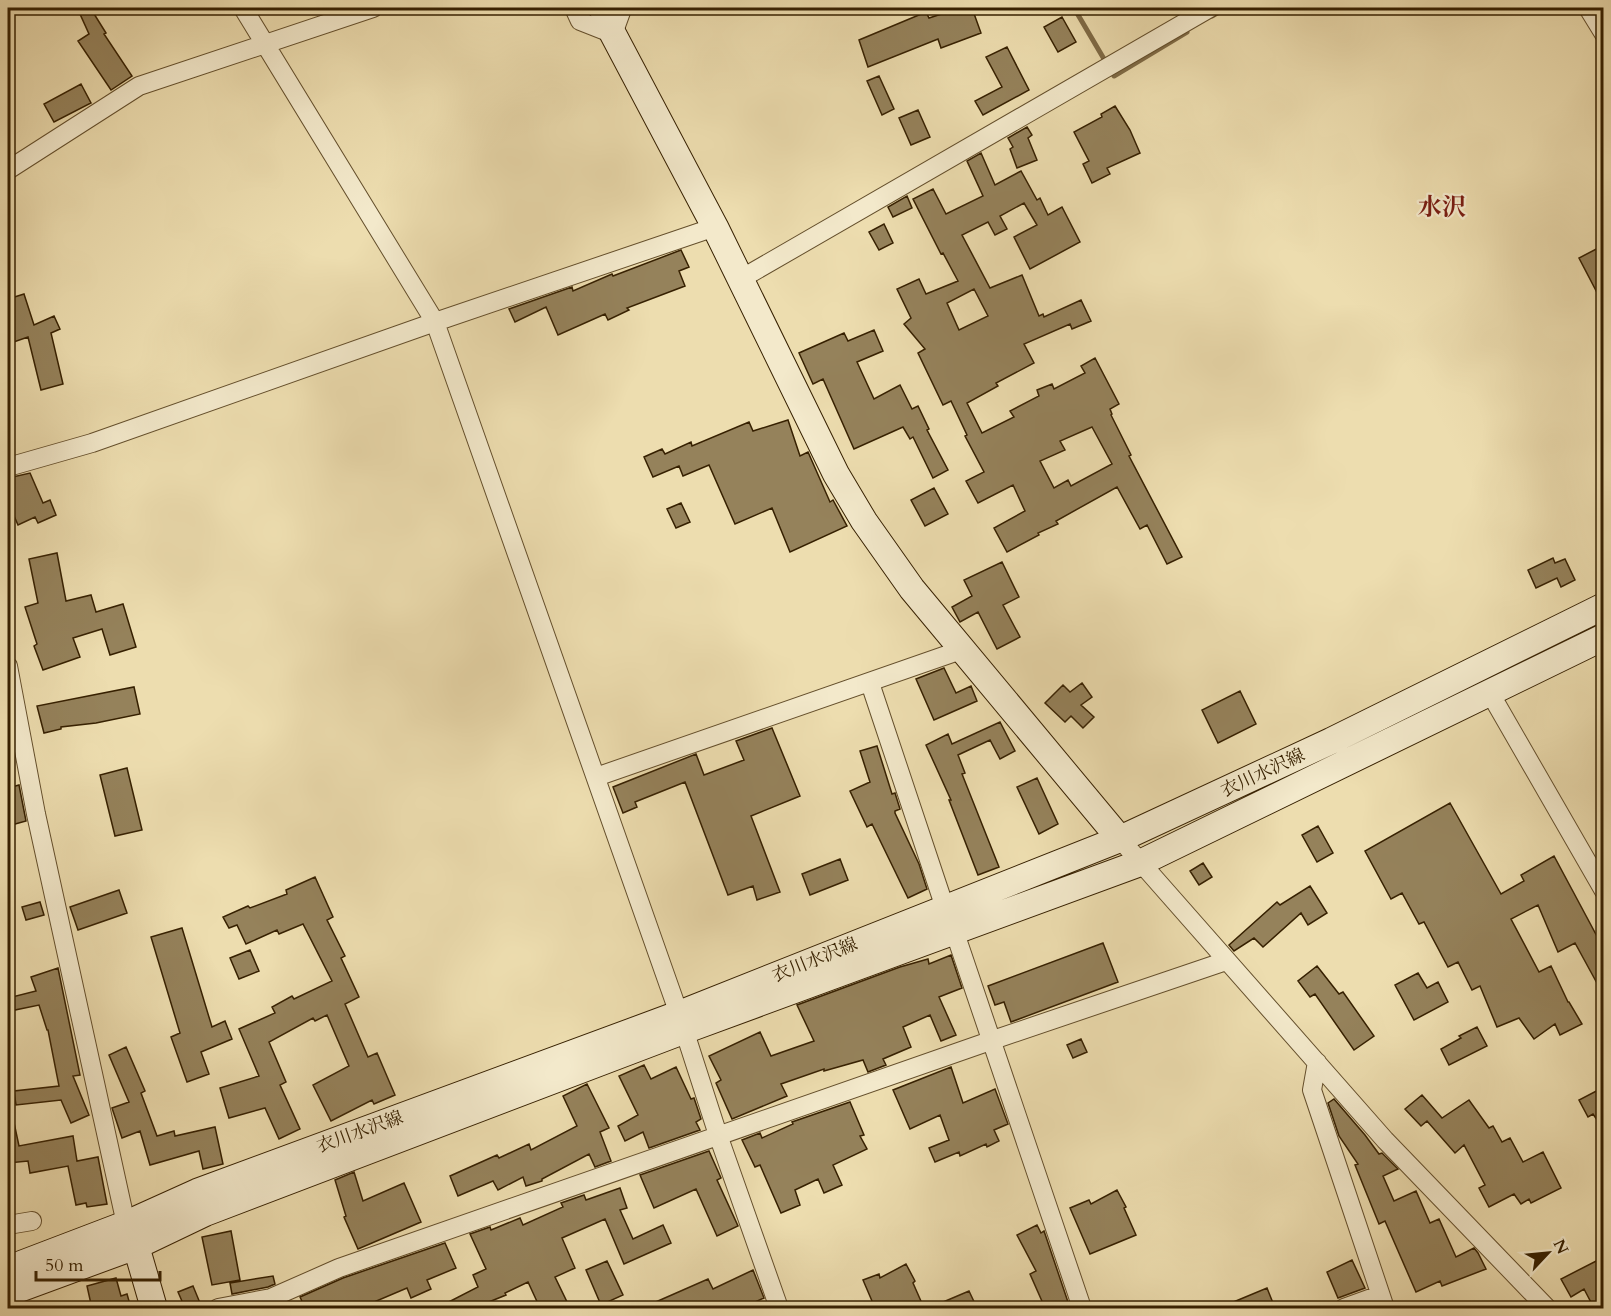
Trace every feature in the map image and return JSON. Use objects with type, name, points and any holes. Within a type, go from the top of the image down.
[{"type":"main road","points":[[602,8],[613,34],[715,227],[836,474],[853,502],[912,590],[1120,839]]},
{"type":"main road","name":"衣川水沢線","points":[[681,1022],[945,908],[1120,839],[1331,741],[1604,606]]},
{"type":"main road","name":"衣川水沢線","points":[[8,1293],[131,1235],[197,1192],[681,1022],[955,933],[1140,863],[1604,637]]},
{"type":"main road","points":[[131,1235],[154,1308]]},
{"type":"main road","name":"衣川水沢線","points":[[8,1269],[131,1235]]},
{"type":"street","points":[[243,8],[435,322],[596,777],[779,1308]]},
{"type":"street","points":[[8,170],[139,86],[373,8]]},
{"type":"street","points":[[574,8],[580,21],[613,34],[621,12],[620,8]]},
{"type":"street","points":[[740,280],[1210,8]]},
{"type":"street","points":[[1588,8],[1604,34]]},
{"type":"street","points":[[8,467],[92,443],[435,322],[715,227]]},
{"type":"street","points":[[596,777],[961,650]]},
{"type":"street","points":[[8,666],[36,814],[131,1235]]},
{"type":"street","points":[[870,683],[945,908]]},
{"type":"street","points":[[1490,693],[1604,891]]},
{"type":"street","points":[[1120,839],[1385,1140],[1546,1308]]},
{"type":"street","points":[[955,933],[1082,1308]]},
{"type":"street","points":[[218,1308],[271,1298],[339,1268],[1226,961]]},
{"type":"street","points":[[1317,1062],[1312,1090],[1383,1302],[1344,1308]]},
{"type":"street","points":[[8,1225],[32,1221]]},
{"type":"building","points":[[960,8],[972,8],[981,33],[941,48],[938,39],[868,67],[859,40],[926,12],[929,18]]},
{"type":"building","points":[[91,9],[106,33],[104,34],[132,76],[111,90],[78,41],[89,34],[80,14]]},
{"type":"building","points":[[1062,17],[1076,42],[1058,52],[1044,27]]},
{"type":"building","points":[[1007,47],[1029,90],[983,115],[975,101],[1002,87],[986,57]]},
{"type":"building","points":[[879,76],[894,109],[882,115],[867,81]]},
{"type":"building","points":[[81,84],[91,103],[54,122],[44,104]]},
{"type":"building","points":[[1115,106],[1130,130],[1140,153],[1107,168],[1110,174],[1092,183],[1083,164],[1089,161],[1074,132],[1102,117],[1101,114]]},
{"type":"building","points":[[918,110],[930,137],[911,145],[899,118]]},
{"type":"building","points":[[1027,127],[1032,135],[1028,138],[1037,160],[1017,168],[1010,149],[1013,147],[1008,138]]},
{"type":"building","points":[[981,153],[995,185],[1021,171],[1037,200],[1040,198],[1048,215],[1062,207],[1080,242],[1030,269],[1014,237],[1037,225],[1024,203],[1000,216],[1007,229],[995,235],[988,222],[962,235],[990,288],[1022,275],[1039,316],[1043,314],[1044,317],[1081,300],[1091,321],[1072,329],[1070,324],[1024,344],[1034,363],[996,383],[998,386],[967,403],[982,433],[1014,417],[1010,411],[1039,396],[1037,390],[1052,384],[1054,389],[1085,373],[1081,366],[1095,358],[1119,404],[1110,409],[1111,415],[1131,455],[1129,456],[1182,557],[1167,564],[1147,525],[1140,529],[1117,487],[1056,521],[1058,524],[1007,552],[994,528],[1025,511],[1013,485],[978,503],[966,481],[984,472],[965,436],[967,435],[951,401],[943,405],[918,353],[925,349],[904,324],[911,318],[897,289],[919,279],[926,294],[958,281],[943,253],[941,254],[913,199],[933,189],[946,214],[983,196],[967,161]],"holes":[[[974,289],[988,316],[959,330],[947,303]],[[1092,427],[1112,464],[1071,486],[1068,480],[1054,488],[1040,461],[1065,450],[1060,441]]]},
{"type":"building","points":[[907,196],[912,208],[893,217],[888,207]]},
{"type":"building","points":[[884,224],[893,243],[879,250],[869,232]]},
{"type":"building","points":[[1604,245],[1604,306],[1579,258]]},
{"type":"building","points":[[681,250],[689,267],[679,271],[685,286],[627,308],[629,310],[608,320],[605,314],[558,335],[546,307],[515,322],[509,309],[572,287],[573,291],[612,274],[613,276]]},
{"type":"building","points":[[24,294],[34,325],[54,316],[60,329],[51,333],[63,384],[41,390],[28,337],[8,344],[8,299]]},
{"type":"building","points":[[874,330],[883,351],[857,362],[874,399],[900,385],[912,409],[918,406],[929,429],[927,430],[948,470],[933,478],[913,437],[910,439],[903,427],[854,449],[823,379],[813,384],[799,353],[844,333],[848,341]]},
{"type":"building","points":[[788,420],[800,456],[808,452],[830,502],[833,500],[847,526],[790,552],[772,508],[735,524],[709,465],[683,476],[679,466],[653,477],[644,457],[662,449],[665,454],[691,442],[692,446],[749,422],[753,431]]},
{"type":"building","points":[[30,473],[43,503],[50,500],[56,515],[38,523],[35,517],[18,525],[8,502],[8,478]]},
{"type":"building","points":[[934,488],[948,514],[925,526],[911,500]]},
{"type":"building","points":[[681,503],[690,522],[676,528],[667,509]]},
{"type":"building","points":[[57,553],[66,601],[91,595],[96,612],[123,604],[136,647],[110,655],[102,629],[73,638],[80,657],[43,670],[34,646],[37,644],[25,607],[38,603],[29,559]]},
{"type":"building","points":[[1553,558],[1555,563],[1565,559],[1575,580],[1561,587],[1557,578],[1536,588],[1528,570]]},
{"type":"building","points":[[1002,562],[1019,597],[1003,605],[1020,637],[997,649],[978,612],[960,622],[952,607],[972,596],[964,580]]},
{"type":"building","points":[[944,668],[956,693],[971,686],[977,701],[934,720],[916,679]]},
{"type":"building","points":[[1082,683],[1092,697],[1081,705],[1094,717],[1083,728],[1071,716],[1065,722],[1045,703],[1063,685],[1070,692]]},
{"type":"building","points":[[134,687],[140,714],[61,727],[61,729],[44,733],[37,706]]},
{"type":"building","points":[[1240,691],[1256,724],[1218,743],[1202,710]]},
{"type":"building","points":[[1000,722],[1015,751],[1000,759],[990,740],[958,755],[965,773],[962,774],[999,867],[978,875],[949,800],[951,800],[926,745],[948,734],[952,744]]},
{"type":"building","points":[[772,728],[800,796],[751,816],[780,892],[757,900],[753,886],[728,895],[685,782],[635,802],[637,807],[623,813],[613,787],[696,754],[704,775],[744,760],[736,741]]},
{"type":"building","points":[[877,746],[892,794],[895,793],[900,809],[895,813],[919,864],[927,889],[908,898],[872,824],[867,827],[850,791],[870,782],[860,751]]},
{"type":"building","points":[[127,768],[142,830],[115,836],[100,775]]},
{"type":"building","points":[[1037,778],[1058,824],[1039,834],[1017,787]]},
{"type":"building","points":[[19,785],[26,821],[8,826],[8,788]]},
{"type":"building","points":[[1450,803],[1501,894],[1524,881],[1521,875],[1554,856],[1599,940],[1604,937],[1604,996],[1575,943],[1558,952],[1538,905],[1511,919],[1539,972],[1551,966],[1568,1002],[1582,1024],[1560,1035],[1555,1024],[1534,1039],[1519,1018],[1497,1027],[1480,986],[1472,990],[1458,962],[1448,967],[1424,922],[1419,924],[1402,893],[1391,899],[1365,851]]},
{"type":"building","points":[[1318,826],[1333,853],[1317,862],[1302,835]]},
{"type":"building","points":[[840,859],[848,880],[810,895],[802,874]]},
{"type":"building","points":[[1203,863],[1212,877],[1199,885],[1190,871]]},
{"type":"building","points":[[315,877],[333,917],[327,920],[345,956],[341,958],[359,997],[345,1004],[368,1057],[377,1053],[395,1095],[374,1104],[372,1100],[331,1121],[313,1085],[349,1066],[327,1015],[315,1021],[313,1018],[269,1042],[286,1082],[280,1085],[300,1129],[279,1139],[265,1108],[229,1118],[220,1088],[259,1076],[239,1029],[275,1013],[272,1007],[292,996],[294,999],[332,981],[303,924],[279,934],[277,930],[246,944],[237,925],[229,928],[223,917],[248,906],[250,908],[287,894],[286,890]]},
{"type":"building","points":[[1310,886],[1327,913],[1308,925],[1301,913],[1263,947],[1254,938],[1234,951],[1229,945],[1277,902],[1280,905]]},
{"type":"building","points":[[119,890],[127,913],[78,930],[70,907]]},
{"type":"building","points":[[40,902],[44,915],[26,920],[22,907]]},
{"type":"building","points":[[182,928],[212,1027],[225,1021],[232,1039],[201,1052],[209,1074],[187,1082],[171,1037],[180,1033],[151,937]]},
{"type":"building","points":[[1103,943],[1118,982],[1011,1022],[1004,1002],[995,1005],[988,986]]},
{"type":"building","points":[[250,950],[259,971],[239,979],[230,958]]},
{"type":"building","points":[[951,955],[962,988],[939,997],[956,1035],[941,1041],[930,1015],[903,1027],[911,1047],[883,1059],[886,1065],[868,1072],[863,1060],[824,1071],[824,1069],[781,1084],[787,1096],[732,1119],[716,1083],[721,1080],[709,1056],[760,1032],[771,1056],[814,1041],[797,1005],[900,967],[928,959],[929,964]]},
{"type":"building","points":[[1317,966],[1339,994],[1343,992],[1374,1036],[1354,1050],[1315,994],[1310,997],[1298,981]]},
{"type":"building","points":[[58,968],[80,1075],[73,1076],[89,1115],[71,1123],[61,1100],[16,1105],[14,1091],[59,1086],[48,1030],[39,1005],[10,1011],[8,1000],[8,998],[36,991],[31,977]]},
{"type":"building","points":[[1418,973],[1427,988],[1438,982],[1448,1002],[1414,1020],[1395,985]]},
{"type":"building","points":[[1477,1027],[1487,1046],[1449,1065],[1441,1049]]},
{"type":"building","points":[[1081,1039],[1087,1052],[1073,1058],[1067,1045]]},
{"type":"building","points":[[126,1047],[145,1091],[141,1093],[157,1136],[174,1131],[175,1136],[215,1127],[223,1164],[203,1169],[199,1151],[150,1165],[140,1131],[122,1138],[112,1108],[129,1102],[109,1055]]},
{"type":"building","points":[[644,1065],[651,1079],[676,1067],[691,1099],[694,1098],[701,1119],[696,1122],[700,1130],[649,1148],[643,1132],[625,1141],[618,1126],[638,1115],[619,1076]]},
{"type":"building","points":[[951,1067],[963,1103],[995,1089],[1008,1124],[994,1130],[999,1141],[987,1147],[986,1144],[960,1156],[959,1152],[935,1162],[929,1148],[949,1140],[940,1115],[910,1129],[893,1090]]},
{"type":"building","points":[[587,1084],[609,1128],[600,1132],[611,1161],[595,1167],[589,1154],[542,1181],[526,1186],[523,1177],[498,1190],[493,1181],[458,1196],[450,1176],[497,1155],[499,1158],[529,1144],[531,1150],[577,1126],[563,1096]]},
{"type":"building","points":[[1604,1087],[1604,1130],[1593,1114],[1588,1117],[1579,1100]]},
{"type":"building","points":[[1422,1095],[1442,1118],[1469,1100],[1489,1128],[1493,1126],[1502,1142],[1510,1138],[1523,1162],[1543,1152],[1561,1188],[1531,1203],[1529,1199],[1521,1204],[1514,1194],[1489,1207],[1479,1188],[1485,1185],[1464,1145],[1455,1153],[1427,1121],[1421,1126],[1405,1109]]},
{"type":"building","points":[[1334,1099],[1379,1154],[1382,1153],[1398,1169],[1383,1176],[1394,1201],[1416,1191],[1430,1223],[1439,1219],[1456,1257],[1474,1248],[1486,1269],[1442,1286],[1440,1281],[1416,1292],[1385,1221],[1379,1224],[1355,1165],[1358,1164],[1339,1136],[1328,1103]]},
{"type":"building","points":[[850,1102],[864,1135],[860,1136],[867,1149],[833,1165],[842,1185],[824,1193],[818,1179],[795,1190],[800,1205],[781,1213],[760,1165],[755,1167],[742,1140],[760,1133],[762,1138],[793,1124],[792,1122]]},
{"type":"building","points":[[13,1118],[19,1146],[73,1136],[77,1161],[98,1157],[107,1204],[87,1207],[86,1203],[76,1205],[68,1166],[30,1173],[28,1161],[8,1163],[8,1119]]},
{"type":"building","points":[[709,1151],[721,1178],[717,1180],[738,1226],[717,1236],[696,1189],[654,1208],[640,1175]]},
{"type":"building","points":[[354,1172],[363,1201],[404,1183],[421,1222],[358,1249],[344,1217],[346,1216],[335,1180]]},
{"type":"building","points":[[620,1188],[627,1208],[620,1210],[633,1239],[663,1225],[671,1243],[624,1264],[605,1219],[562,1238],[575,1268],[555,1277],[570,1308],[540,1308],[528,1282],[505,1293],[506,1295],[474,1308],[437,1308],[478,1287],[473,1275],[486,1269],[470,1234],[490,1227],[491,1230],[520,1218],[523,1225],[563,1207],[561,1203],[584,1195],[586,1200]]},
{"type":"building","points":[[1117,1190],[1136,1235],[1090,1254],[1070,1208],[1089,1200],[1091,1204]]},
{"type":"building","points":[[1037,1225],[1041,1233],[1044,1231],[1070,1308],[1045,1308],[1030,1274],[1036,1271],[1017,1235]]},
{"type":"building","points":[[231,1231],[240,1280],[212,1285],[202,1237]]},
{"type":"building","points":[[445,1243],[456,1268],[427,1280],[431,1289],[411,1298],[407,1288],[360,1308],[305,1308],[300,1297],[343,1278]]},
{"type":"building","points":[[1604,1257],[1604,1308],[1594,1308],[1584,1289],[1571,1297],[1561,1279]]},
{"type":"building","points":[[1352,1260],[1365,1288],[1338,1298],[1327,1272]]},
{"type":"building","points":[[607,1261],[623,1295],[601,1305],[586,1270]]},
{"type":"building","points":[[906,1264],[915,1281],[913,1283],[924,1308],[875,1308],[863,1280],[879,1274],[880,1278]]},
{"type":"building","points":[[753,1270],[764,1298],[742,1308],[642,1308],[708,1279],[713,1289]]},
{"type":"building","points":[[273,1276],[275,1284],[232,1294],[230,1283]]},
{"type":"building","points":[[116,1278],[121,1296],[127,1294],[131,1308],[90,1308],[87,1286]]},
{"type":"building","points":[[193,1286],[200,1303],[185,1308],[178,1292]]},
{"type":"building","points":[[1267,1288],[1275,1308],[1219,1308]]},
{"type":"building","points":[[969,1291],[977,1308],[929,1308]]},
{"type":"waterway","points":[[1074,8],[1114,76],[1187,32]]},
{"type":"waterway","points":[[1212,16],[1226,8]]},
{"type":"district","name":"水沢","points":[[1442,207]]}]
